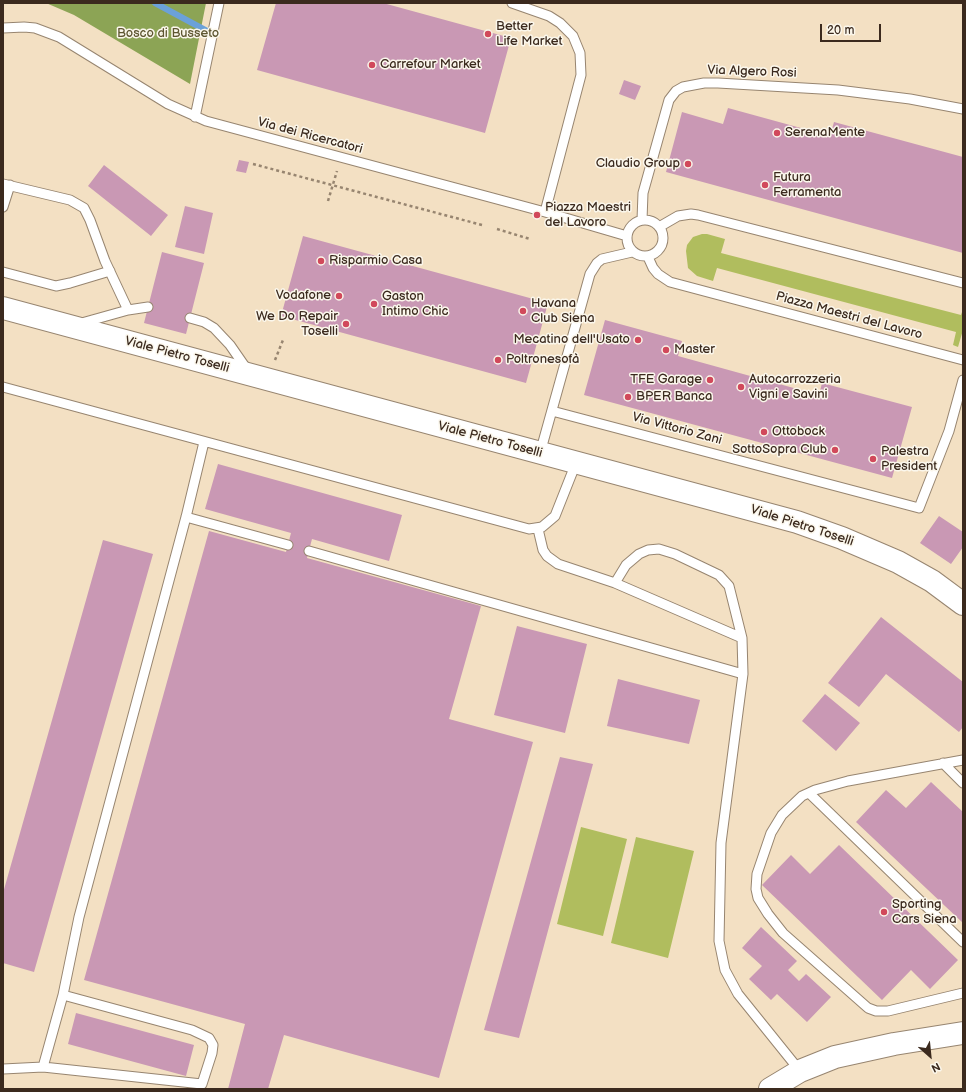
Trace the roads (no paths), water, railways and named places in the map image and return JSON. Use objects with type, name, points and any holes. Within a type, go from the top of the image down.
[{"type":"main road","name":"Viale Pietro Toselli","points":[[3,308],[772,515],[821,530],[904,565],[932,581],[963,604]]},
{"type":"main road","points":[[770,1089],[800,1070],[824,1060],[873,1048],[963,1034]]},
{"type":"lane","points":[[195,117],[219,3]]},
{"type":"lane","points":[[512,3],[549,16],[560,23],[573,36],[580,53],[581,75],[545,212]]},
{"type":"lane","name":"Via dei Ricercatori","points":[[3,28],[24,26],[35,28],[59,37],[168,104],[195,117],[250,134],[545,212],[626,236]]},
{"type":"lane","name":"Via Algero Rosi","points":[[642,220],[643,193],[669,100],[676,91],[684,87],[698,84],[718,83],[838,90],[904,98],[963,109]]},
{"type":"lane","points":[[3,207],[6,184],[70,200],[84,208],[90,220],[97,243],[128,310]]},
{"type":"lane","points":[[659,227],[678,216],[691,214],[698,215],[963,283]]},
{"type":"lane","points":[[642,220],[649,220],[659,227],[663,239],[662,245],[654,254],[648,257],[642,257],[632,252],[628,247],[626,236],[632,226],[642,220]]},
{"type":"lane","points":[[540,453],[593,268],[597,263],[608,257],[632,252]]},
{"type":"lane","name":"Piazza Maestri del Lavoro","points":[[648,257],[653,268],[658,274],[670,282],[963,360]]},
{"type":"lane","points":[[3,272],[56,286],[110,271]]},
{"type":"lane","points":[[69,326],[128,310],[148,307]]},
{"type":"lane","points":[[190,318],[204,322],[214,328],[230,345],[251,375]]},
{"type":"lane","name":"Via Vittorio Zani","points":[[552,410],[919,508],[949,432],[963,380]]},
{"type":"lane","points":[[3,387],[502,523],[529,529],[538,529],[547,524],[554,516],[576,463]]},
{"type":"lane","points":[[43,1067],[63,995],[79,917],[186,517],[204,442]]},
{"type":"lane","points":[[186,517],[288,545]]},
{"type":"lane","points":[[538,529],[543,550],[552,561],[615,583],[742,638]]},
{"type":"lane","points":[[615,583],[626,565],[639,554],[648,550],[659,549],[675,554],[719,575],[729,586],[742,638],[743,674],[721,843],[718,941],[725,970],[738,994],[746,1006],[800,1070]]},
{"type":"lane","points":[[309,551],[743,674]]},
{"type":"lane","points":[[963,760],[848,781],[809,793],[791,805],[776,825],[765,847],[757,874],[756,889],[758,898],[768,914],[799,948],[868,1008],[876,1011],[888,1011],[963,993]]},
{"type":"lane","points":[[943,763],[963,783]]},
{"type":"lane","points":[[809,793],[963,942]]},
{"type":"lane","points":[[3,1069],[43,1067],[202,1084],[212,1053],[213,1045],[210,1038],[203,1034],[63,995]]},
{"type":"waterway","points":[[155,3],[207,31]]},
{"type":"place","name":"Better Life Market","points":[[488,34]]},
{"type":"place","name":"Carrefour Market","points":[[372,65]]},
{"type":"place","name":"SerenaMente","points":[[777,133]]},
{"type":"place","name":"Claudio Group","points":[[688,164]]},
{"type":"place","name":"Futura Ferramenta","points":[[765,185]]},
{"type":"place","name":"Piazza Maestri del Lavoro","points":[[537,215]]},
{"type":"place","name":"Risparmio Casa","points":[[321,261]]},
{"type":"place","name":"Vodafone","points":[[339,296]]},
{"type":"place","name":"Gaston Intimo Chic","points":[[374,304]]},
{"type":"place","name":"Havana Club Siena","points":[[523,311]]},
{"type":"place","name":"We Do Repair Toselli","points":[[346,324]]},
{"type":"place","name":"Mecatino dell'Usato","points":[[638,340]]},
{"type":"place","name":"Master","points":[[666,350]]},
{"type":"place","name":"Poltronesofà","points":[[498,360]]},
{"type":"place","name":"TFE Garage","points":[[710,380]]},
{"type":"place","name":"Autocarrozzeria Vigni e Savini","points":[[741,387]]},
{"type":"place","name":"BPER Banca","points":[[628,397]]},
{"type":"place","name":"Ottobock","points":[[764,432]]},
{"type":"place","name":"SottoSopra Club","points":[[835,450]]},
{"type":"place","name":"Palestra President","points":[[873,459]]},
{"type":"place","name":"Sporting Cars Siena","points":[[884,912]]},
{"type":"park label","name":"Bosco di Busseto","points":[[168,34]]}]
